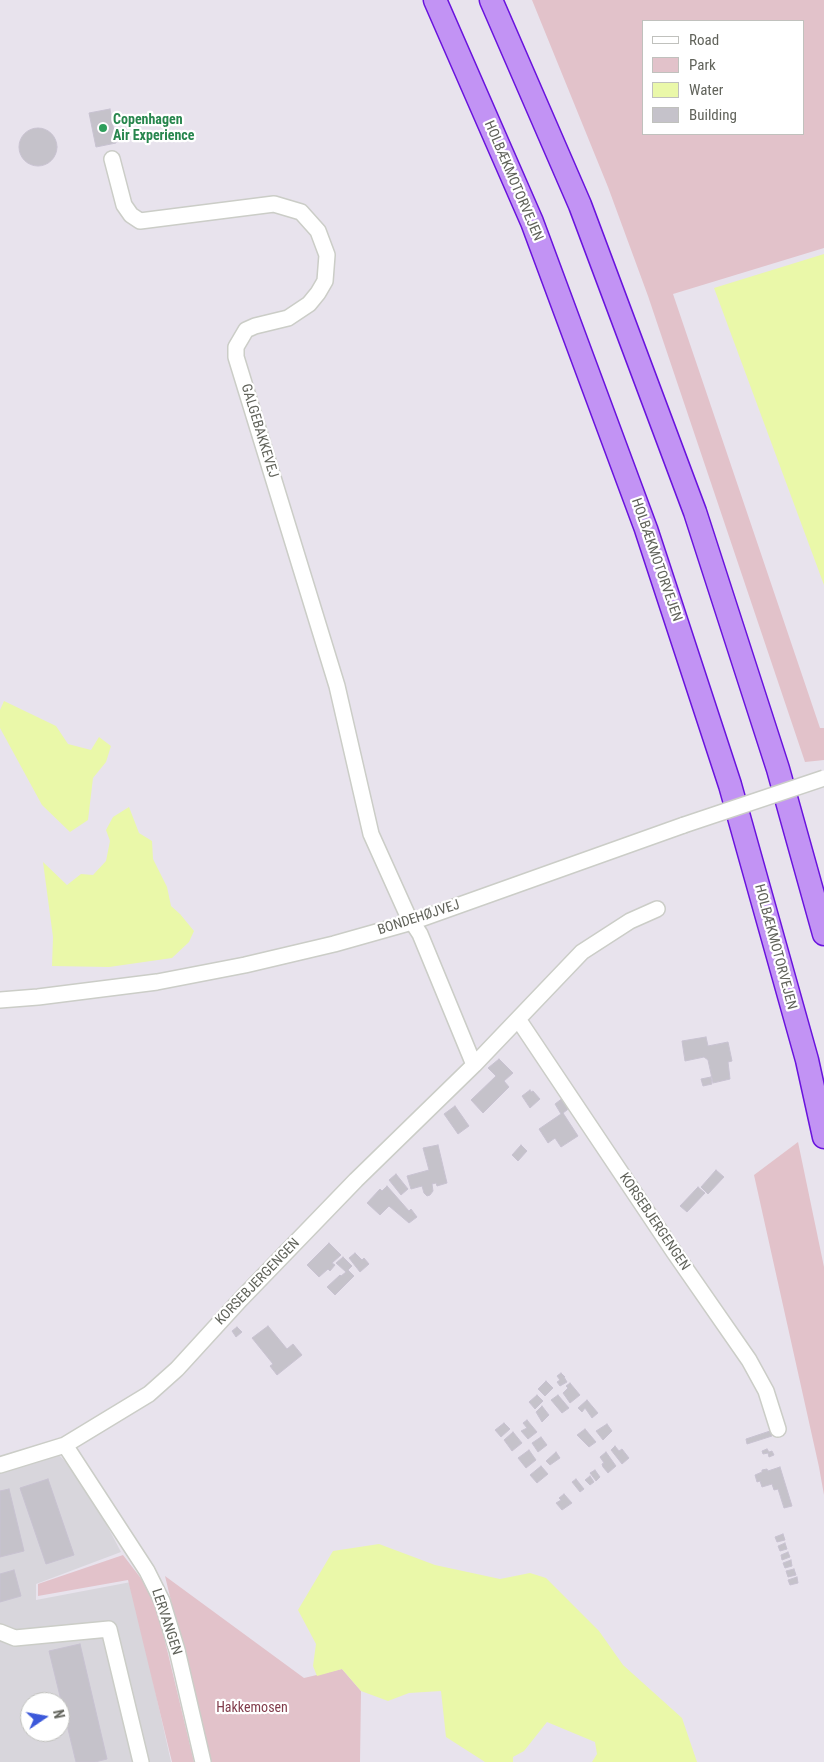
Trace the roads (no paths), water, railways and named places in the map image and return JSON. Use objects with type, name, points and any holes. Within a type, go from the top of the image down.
[{"type":"highway","name":"HOLBÆKMOTORVEJEN","points":[[435,0],[532,222],[646,529],[730,785],[807,1060],[824,1137]]},
{"type":"highway","points":[[491,0],[580,206],[694,512],[778,768],[824,934]]},
{"type":"street","name":"GALGEBAKKEVEJ","points":[[112,158],[124,204],[131,215],[140,221],[274,204],[301,212],[318,231],[327,255],[324,281],[318,293],[309,304],[288,318],[246,330],[236,347],[236,357],[337,686],[371,834],[412,922]]},
{"type":"street","name":"BONDEHØJVEJ","points":[[0,1000],[156,982],[245,965],[334,944],[412,922],[684,825],[824,778]]},
{"type":"street","name":"KORSEBJERGENGEN","points":[[66,1445],[149,1394],[177,1368],[240,1299],[392,1144],[474,1065],[582,952],[630,921],[657,909]]},
{"type":"street","points":[[412,922],[420,934],[474,1065]]},
{"type":"street","name":"KORSEBJERGENGEN","points":[[518,1019],[674,1252],[749,1360],[766,1391],[778,1430]]},
{"type":"street","points":[[0,1465],[66,1445]]},
{"type":"street","name":"LERVANGEN","points":[[66,1445],[147,1571],[162,1601],[203,1762]]},
{"type":"street","points":[[0,1632],[15,1638],[109,1629],[141,1762]]},
{"type":"water","points":[[824,254],[824,585],[714,288]]},
{"type":"water","points":[[4,701],[56,726],[68,744],[91,750],[99,737],[111,746],[106,762],[93,778],[88,820],[70,832],[42,805],[0,728],[0,710]]},
{"type":"water","points":[[129,807],[139,833],[152,841],[153,859],[167,887],[171,906],[194,931],[189,942],[172,958],[109,967],[52,966],[53,937],[43,862],[67,885],[81,874],[93,875],[106,861],[110,841],[106,830],[113,817]]},
{"type":"water","points":[[379,1544],[435,1565],[500,1579],[530,1573],[546,1578],[599,1631],[623,1665],[682,1718],[697,1762],[592,1762],[597,1754],[595,1742],[547,1722],[524,1751],[513,1757],[513,1762],[485,1762],[446,1737],[441,1691],[409,1693],[388,1701],[361,1691],[342,1669],[317,1676],[313,1666],[316,1644],[298,1610],[333,1551]]},
{"type":"place","name":"Copenhagen Air Experience","points":[[103,128]]},
{"type":"park label","name":"Hakkemosen","points":[[252,1708]]}]
